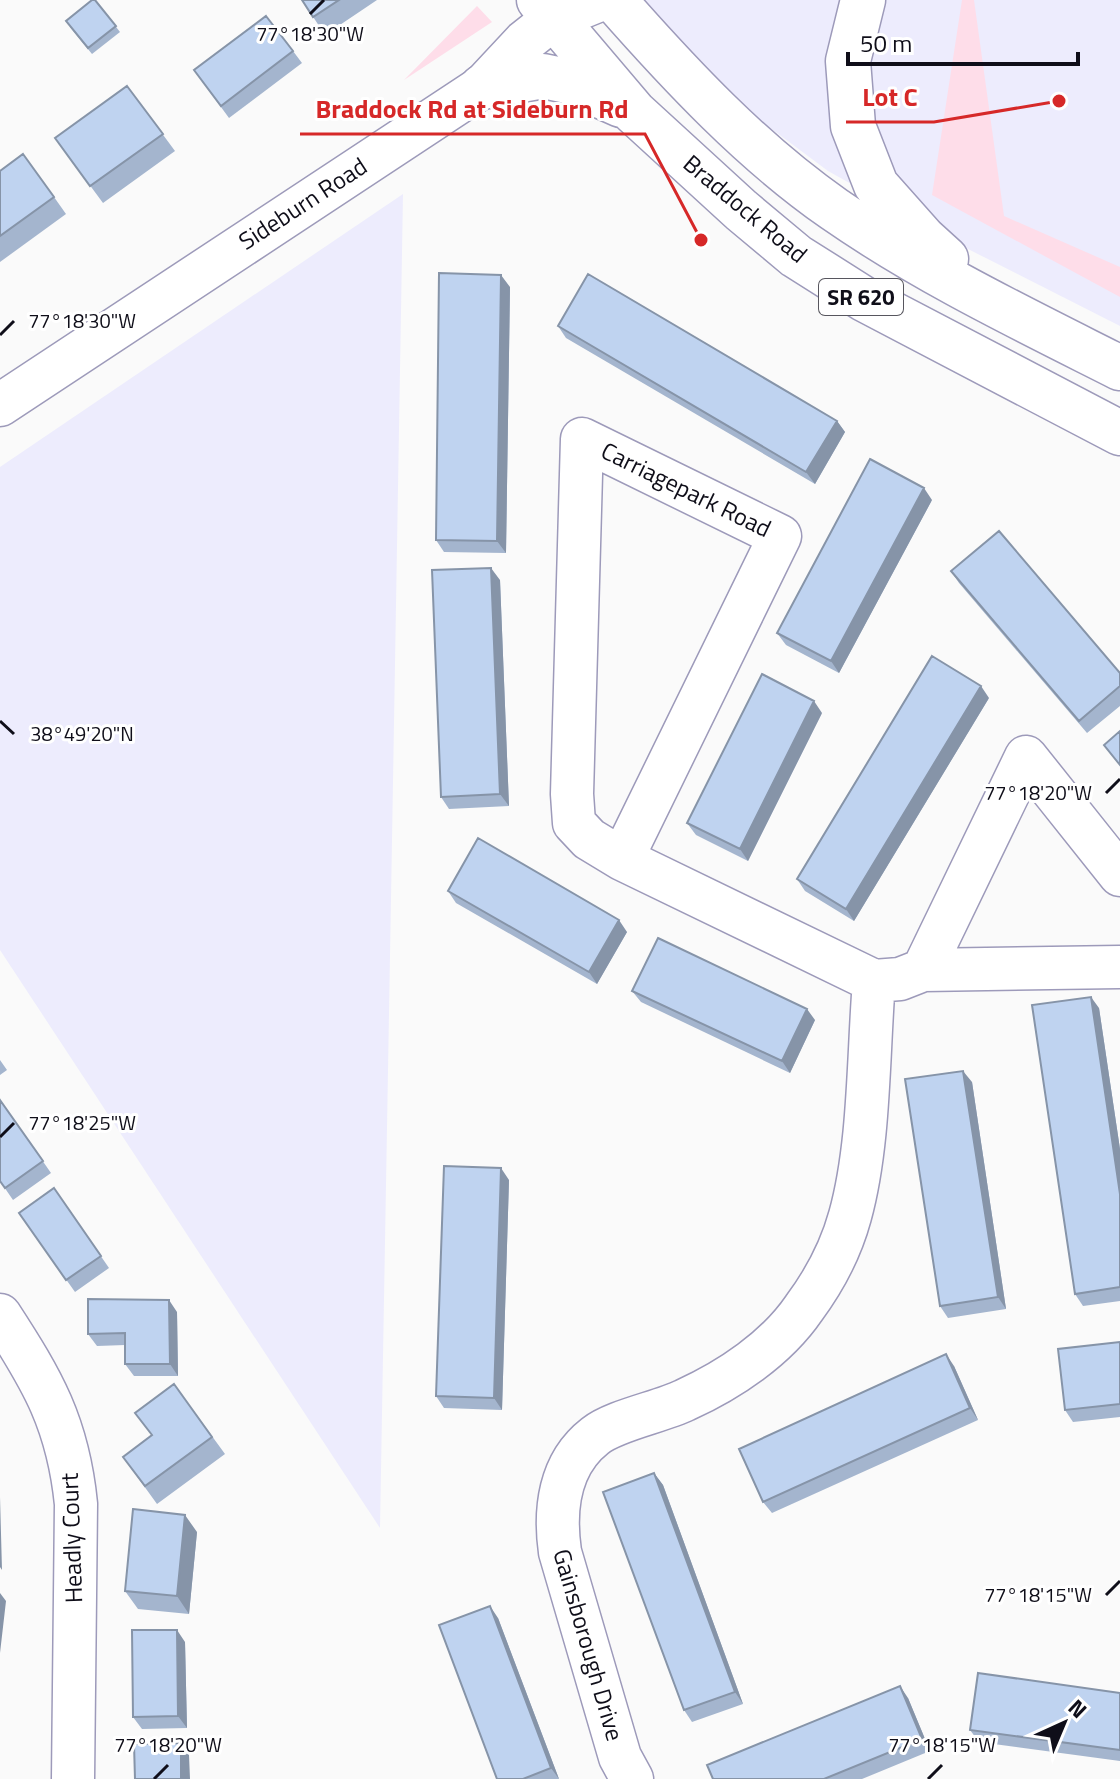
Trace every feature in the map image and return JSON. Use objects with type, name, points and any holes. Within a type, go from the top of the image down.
[{"type":"main road","name":"SR 620","points":[[614,0],[653,45],[763,152],[821,199],[906,255],[1001,308],[1120,368]]},
{"type":"main road","points":[[863,0],[848,61],[853,126],[876,185],[924,239],[1001,308]]},
{"type":"main road","name":"Braddock Road","points":[[546,10],[634,112],[796,256],[889,313],[1120,433]]},
{"type":"main road","points":[[482,87],[543,76],[567,81],[634,112]]},
{"type":"street","name":"Sideburn Road","points":[[0,405],[482,87],[524,42],[546,10],[600,0]]},
{"type":"street","name":"Carriagepark Road","points":[[622,859],[780,536],[582,439],[572,794],[574,823],[589,839],[622,859],[874,981]]},
{"type":"street","points":[[923,970],[1026,757],[1120,875]]},
{"type":"street","points":[[874,981],[900,979],[923,970],[1120,967]]},
{"type":"street","name":"Gainsborough Drive","points":[[632,1779],[620,1757],[560,1552],[555,1519],[562,1487],[573,1461],[596,1435],[684,1401],[730,1377],[804,1309],[831,1266],[850,1218],[858,1177],[874,981]]},
{"type":"street","name":"Headly Court","points":[[0,1315],[53,1404],[73,1474],[76,1504],[73,1779]]},
{"type":"shaded area","points":[[645,0],[1120,0],[1120,326],[970,250],[828,171],[738,104]]},
{"type":"shaded area","points":[[962,0],[974,0],[1004,216],[1120,267],[1120,297],[932,195]]},
{"type":"shaded area","points":[[477,6],[492,22],[404,80]]},
{"type":"shaded area","points":[[403,194],[380,1528],[0,950],[0,467]]},
{"type":"building","points":[[92,0],[116,26],[88,48],[66,21]]},
{"type":"building","points":[[302,0],[339,0],[313,17]]},
{"type":"building","points":[[266,16],[293,51],[221,106],[194,70]]},
{"type":"building","points":[[127,86],[163,134],[90,186],[55,138]]},
{"type":"building","points":[[23,154],[54,197],[0,236],[0,171]]},
{"type":"building","points":[[439,273],[501,275],[497,541],[436,540]]},
{"type":"building","points":[[588,274],[837,421],[806,472],[558,326]]},
{"type":"building","points":[[870,459],[924,488],[831,661],[777,633]]},
{"type":"building","points":[[999,531],[1120,673],[1120,686],[1079,721],[951,571]]},
{"type":"building","points":[[491,568],[500,794],[441,797],[432,570]]},
{"type":"building","points":[[932,656],[981,686],[846,909],[797,879]]},
{"type":"building","points":[[762,674],[814,701],[740,849],[687,823]]},
{"type":"building","points":[[1120,731],[1120,765],[1104,745]]},
{"type":"building","points":[[478,838],[619,920],[589,972],[448,891]]},
{"type":"building","points":[[658,938],[807,1009],[782,1061],[632,991]]},
{"type":"building","points":[[1091,997],[1120,1194],[1120,1287],[1075,1294],[1032,1005]]},
{"type":"building","points":[[963,1071],[998,1297],[940,1306],[905,1079]]},
{"type":"building","points":[[0,1100],[43,1161],[5,1188],[0,1181]]},
{"type":"building","points":[[444,1166],[501,1168],[494,1398],[436,1396]]},
{"type":"building","points":[[54,1188],[101,1256],[66,1280],[19,1213]]},
{"type":"building","points":[[88,1299],[169,1300],[170,1364],[125,1364],[125,1333],[88,1334]]},
{"type":"building","points":[[1120,1342],[1120,1404],[1065,1410],[1058,1349]]},
{"type":"building","points":[[946,1354],[970,1408],[763,1502],[739,1449]]},
{"type":"building","points":[[174,1384],[212,1437],[145,1486],[123,1457],[152,1435],[135,1413]]},
{"type":"building","points":[[654,1473],[735,1692],[684,1710],[603,1492]]},
{"type":"building","points":[[133,1509],[185,1515],[177,1596],[125,1591]]},
{"type":"building","points":[[490,1606],[551,1768],[523,1779],[497,1779],[439,1625]]},
{"type":"building","points":[[132,1630],[177,1630],[178,1716],[133,1717]]},
{"type":"building","points":[[978,1673],[1120,1693],[1120,1750],[970,1730]]},
{"type":"building","points":[[900,1686],[922,1739],[824,1779],[713,1779],[707,1765]]},
{"type":"building","points":[[181,1743],[181,1779],[135,1779],[134,1744]]},
{"type":"place","name":"Lot C","points":[[1059,101]]},
{"type":"place","name":"Braddock Rd at Sideburn Rd","points":[[701,240]]}]
